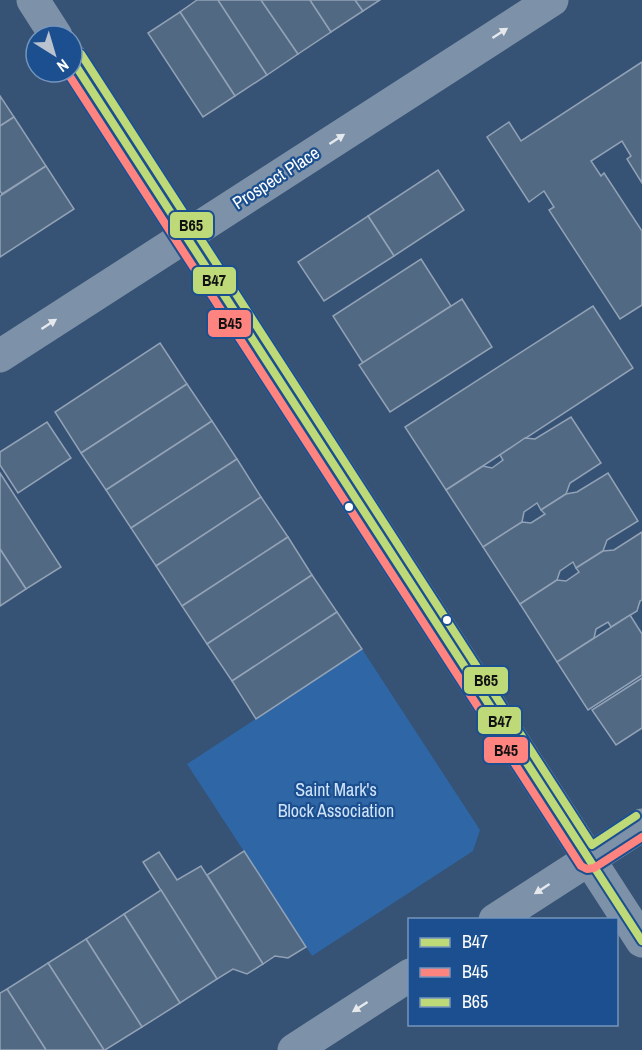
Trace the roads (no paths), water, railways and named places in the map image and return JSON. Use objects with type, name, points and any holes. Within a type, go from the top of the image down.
[{"type":"street","points":[[33,0],[48,24]]},
{"type":"street","name":"Prospect Place","points":[[0,356],[552,0]]},
{"type":"street","points":[[84,79],[642,940]]},
{"type":"street","points":[[498,918],[642,825]]},
{"type":"street","points":[[294,1050],[408,976]]},
{"type":"park label","name":"Saint Mark's Block Association","points":[[336,800]]}]
